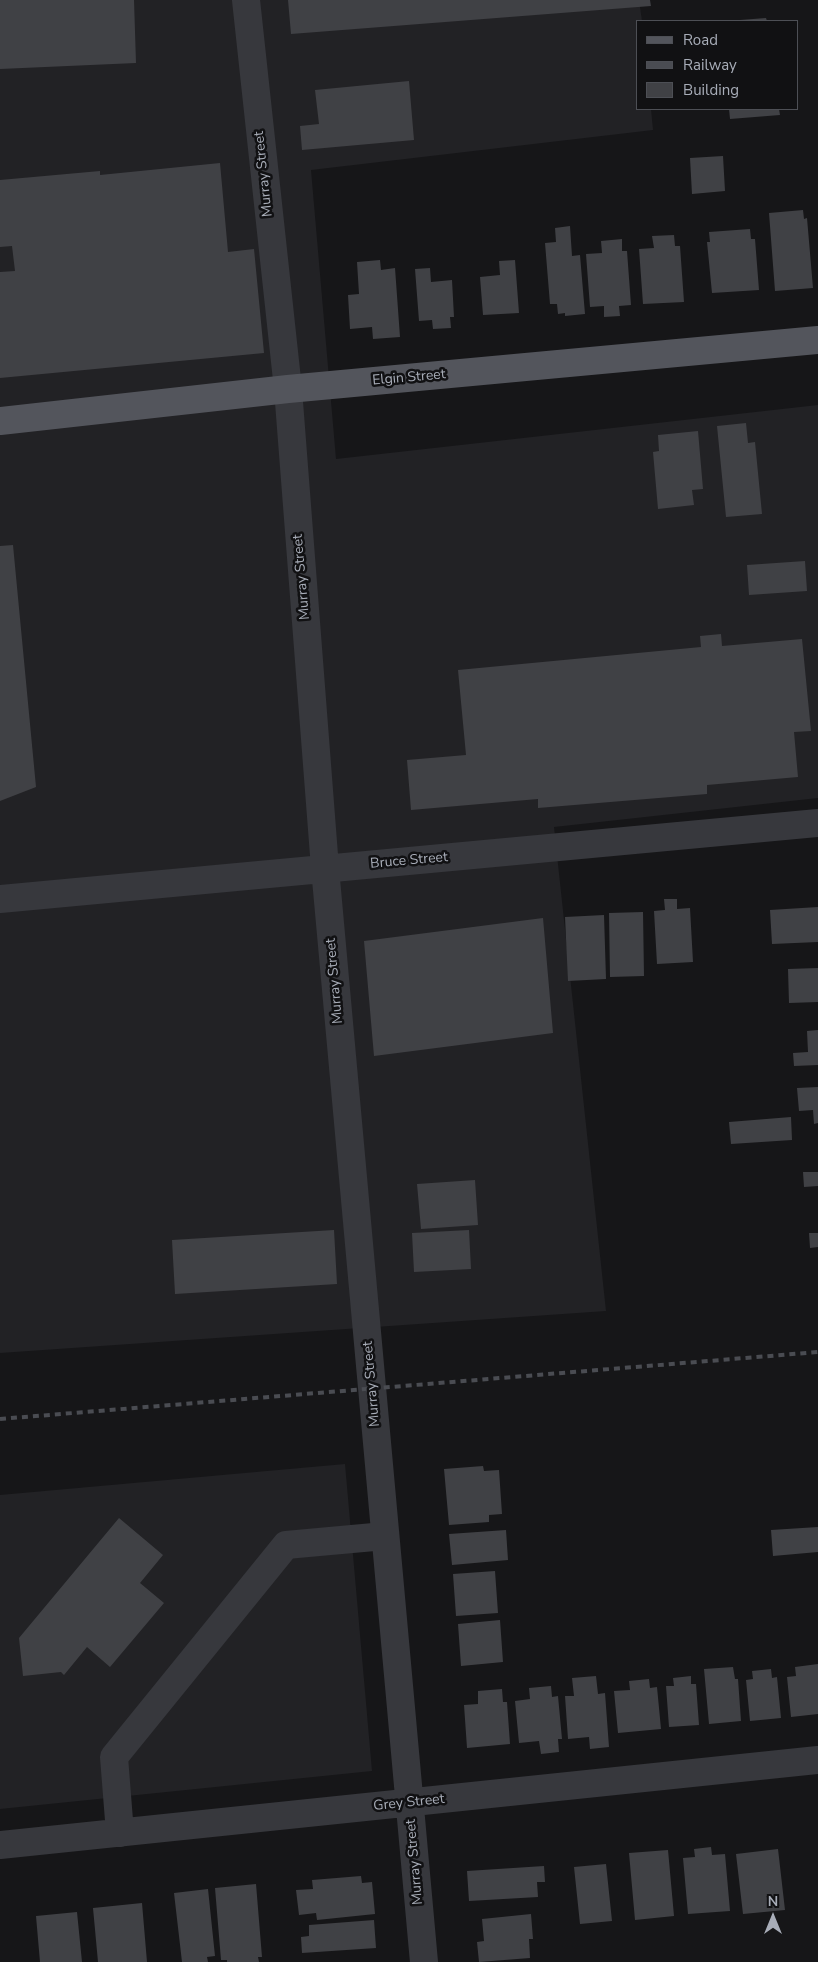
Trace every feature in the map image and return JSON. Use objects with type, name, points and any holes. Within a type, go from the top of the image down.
[{"type":"main road","name":"Elgin Street","points":[[0,421],[288,389],[818,340]]},
{"type":"street","name":"Murray Street","points":[[246,0],[288,389],[325,868],[424,1962]]},
{"type":"street","name":"Bruce Street","points":[[0,899],[818,823]]},
{"type":"street","points":[[120,1832],[114,1758],[286,1545],[385,1536]]},
{"type":"street","name":"Grey Street","points":[[0,1845],[818,1760]]},
{"type":"shaded area","points":[[0,0],[639,0],[642,20],[636,20],[636,110],[651,110],[653,130],[311,170],[336,459],[818,405],[818,798],[554,827],[606,1311],[0,1353]]},
{"type":"shaded area","points":[[345,1464],[372,1771],[0,1809],[0,1495]]},
{"type":"building","points":[[0,0],[134,0],[136,63],[0,69]]},
{"type":"building","points":[[288,0],[650,0],[651,6],[291,34]]},
{"type":"building","points":[[766,18],[767,20],[740,20]]},
{"type":"building","points":[[409,81],[414,140],[302,150],[300,126],[319,124],[315,90]]},
{"type":"building","points":[[729,110],[779,110],[780,115],[730,119]]},
{"type":"building","points":[[723,156],[725,191],[692,194],[690,158]]},
{"type":"building","points":[[220,163],[228,252],[254,249],[264,353],[0,378],[0,272],[15,271],[12,246],[0,247],[0,180],[100,171],[100,175]]},
{"type":"building","points":[[803,210],[804,219],[807,218],[813,288],[775,291],[769,213]]},
{"type":"building","points":[[570,226],[572,256],[580,255],[585,314],[565,316],[565,313],[558,314],[557,304],[550,304],[545,243],[556,242],[555,228]]},
{"type":"building","points":[[750,229],[751,239],[755,239],[759,290],[712,293],[707,242],[710,242],[709,232]]},
{"type":"building","points":[[674,235],[675,246],[680,246],[684,302],[643,304],[639,249],[654,248],[652,236]]},
{"type":"building","points":[[622,239],[622,251],[627,251],[631,305],[619,306],[620,316],[604,317],[604,306],[590,307],[586,254],[602,253],[601,241]]},
{"type":"building","points":[[380,260],[381,270],[395,268],[400,337],[373,339],[372,327],[350,329],[348,295],[359,294],[357,262]]},
{"type":"building","points":[[515,260],[519,313],[483,315],[480,277],[500,275],[499,261]]},
{"type":"building","points":[[430,268],[431,282],[452,280],[454,317],[450,317],[451,328],[433,329],[432,320],[419,321],[415,269]]},
{"type":"building","points":[[746,423],[748,443],[755,442],[762,514],[726,517],[717,426]]},
{"type":"building","points":[[698,431],[703,489],[692,490],[694,505],[658,509],[653,452],[659,451],[658,435]]},
{"type":"building","points":[[13,545],[36,787],[0,801],[0,546]]},
{"type":"building","points":[[805,561],[807,591],[749,595],[747,565]]},
{"type":"building","points":[[721,634],[722,646],[802,639],[811,731],[794,732],[798,777],[707,785],[707,794],[538,808],[538,799],[411,810],[407,760],[466,755],[458,670],[701,647],[700,636]]},
{"type":"building","points":[[664,899],[677,899],[677,909],[690,908],[693,962],[657,964],[654,911],[665,910]]},
{"type":"building","points":[[818,907],[818,942],[772,944],[770,910]]},
{"type":"building","points":[[643,912],[644,976],[610,977],[609,913]]},
{"type":"building","points":[[604,915],[606,979],[568,981],[565,917]]},
{"type":"building","points":[[543,918],[553,1033],[374,1056],[364,941]]},
{"type":"building","points":[[818,968],[818,1002],[789,1003],[788,969]]},
{"type":"building","points":[[818,1030],[818,1065],[794,1066],[793,1053],[808,1052],[807,1031]]},
{"type":"building","points":[[818,1087],[818,1123],[814,1124],[813,1110],[799,1111],[797,1088]]},
{"type":"building","points":[[791,1117],[792,1140],[731,1144],[729,1122]]},
{"type":"building","points":[[803,1172],[818,1172],[818,1186],[804,1187]]},
{"type":"building","points":[[475,1180],[478,1225],[421,1229],[417,1184]]},
{"type":"building","points":[[334,1230],[337,1284],[175,1294],[172,1240]]},
{"type":"building","points":[[469,1230],[471,1269],[414,1272],[412,1233]]},
{"type":"building","points":[[809,1233],[818,1233],[818,1247],[810,1248]]},
{"type":"building","points":[[483,1466],[484,1471],[499,1470],[502,1514],[489,1515],[489,1522],[449,1525],[444,1469]]},
{"type":"building","points":[[119,1518],[163,1555],[140,1583],[164,1603],[110,1667],[87,1647],[64,1675],[61,1672],[23,1676],[19,1638]]},
{"type":"building","points":[[818,1527],[818,1552],[773,1556],[771,1530]]},
{"type":"building","points":[[506,1530],[508,1560],[452,1565],[449,1534]]},
{"type":"building","points":[[495,1571],[498,1613],[456,1616],[453,1574]]},
{"type":"building","points":[[500,1620],[503,1662],[461,1666],[458,1624]]},
{"type":"building","points":[[818,1664],[818,1714],[791,1717],[787,1677],[796,1676],[795,1667]]},
{"type":"building","points":[[733,1667],[735,1679],[738,1679],[741,1721],[709,1724],[704,1669]]},
{"type":"building","points":[[771,1669],[772,1678],[777,1677],[781,1718],[750,1721],[746,1680],[753,1679],[752,1671]]},
{"type":"building","points":[[596,1676],[598,1694],[605,1693],[609,1747],[590,1749],[589,1737],[568,1739],[565,1696],[574,1696],[572,1678]]},
{"type":"building","points":[[691,1676],[691,1684],[696,1684],[699,1725],[669,1727],[666,1686],[674,1686],[673,1678]]},
{"type":"building","points":[[649,1679],[650,1688],[657,1687],[661,1729],[618,1733],[614,1691],[630,1690],[629,1681]]},
{"type":"building","points":[[551,1686],[552,1697],[558,1696],[562,1739],[558,1739],[559,1752],[541,1754],[539,1741],[519,1743],[515,1701],[530,1699],[529,1688]]},
{"type":"building","points":[[502,1689],[503,1702],[507,1702],[510,1744],[467,1748],[464,1705],[478,1704],[478,1691]]},
{"type":"building","points":[[711,1847],[712,1855],[725,1854],[730,1911],[688,1914],[683,1858],[695,1857],[694,1849]]},
{"type":"building","points":[[778,1849],[785,1910],[743,1914],[736,1854]]},
{"type":"building","points":[[668,1850],[674,1916],[635,1920],[629,1853]]},
{"type":"building","points":[[606,1864],[612,1921],[580,1924],[574,1867]]},
{"type":"building","points":[[544,1866],[545,1882],[537,1882],[538,1897],[469,1901],[467,1871]]},
{"type":"building","points":[[361,1876],[362,1883],[372,1882],[375,1914],[317,1920],[316,1913],[299,1915],[296,1890],[313,1889],[312,1880]]},
{"type":"building","points":[[256,1884],[262,1957],[258,1957],[259,1962],[227,1962],[227,1960],[221,1960],[215,1888]]},
{"type":"building","points":[[208,1889],[215,1956],[207,1957],[208,1962],[182,1962],[174,1893]]},
{"type":"building","points":[[142,1903],[147,1962],[98,1962],[93,1908]]},
{"type":"building","points":[[77,1912],[82,1962],[40,1962],[36,1916]]},
{"type":"building","points":[[531,1914],[533,1939],[529,1939],[530,1958],[479,1962],[477,1942],[484,1941],[482,1919]]},
{"type":"building","points":[[374,1920],[376,1948],[302,1953],[301,1937],[309,1936],[309,1925]]},
{"type":"railway","points":[[0,1419],[818,1352]]}]
